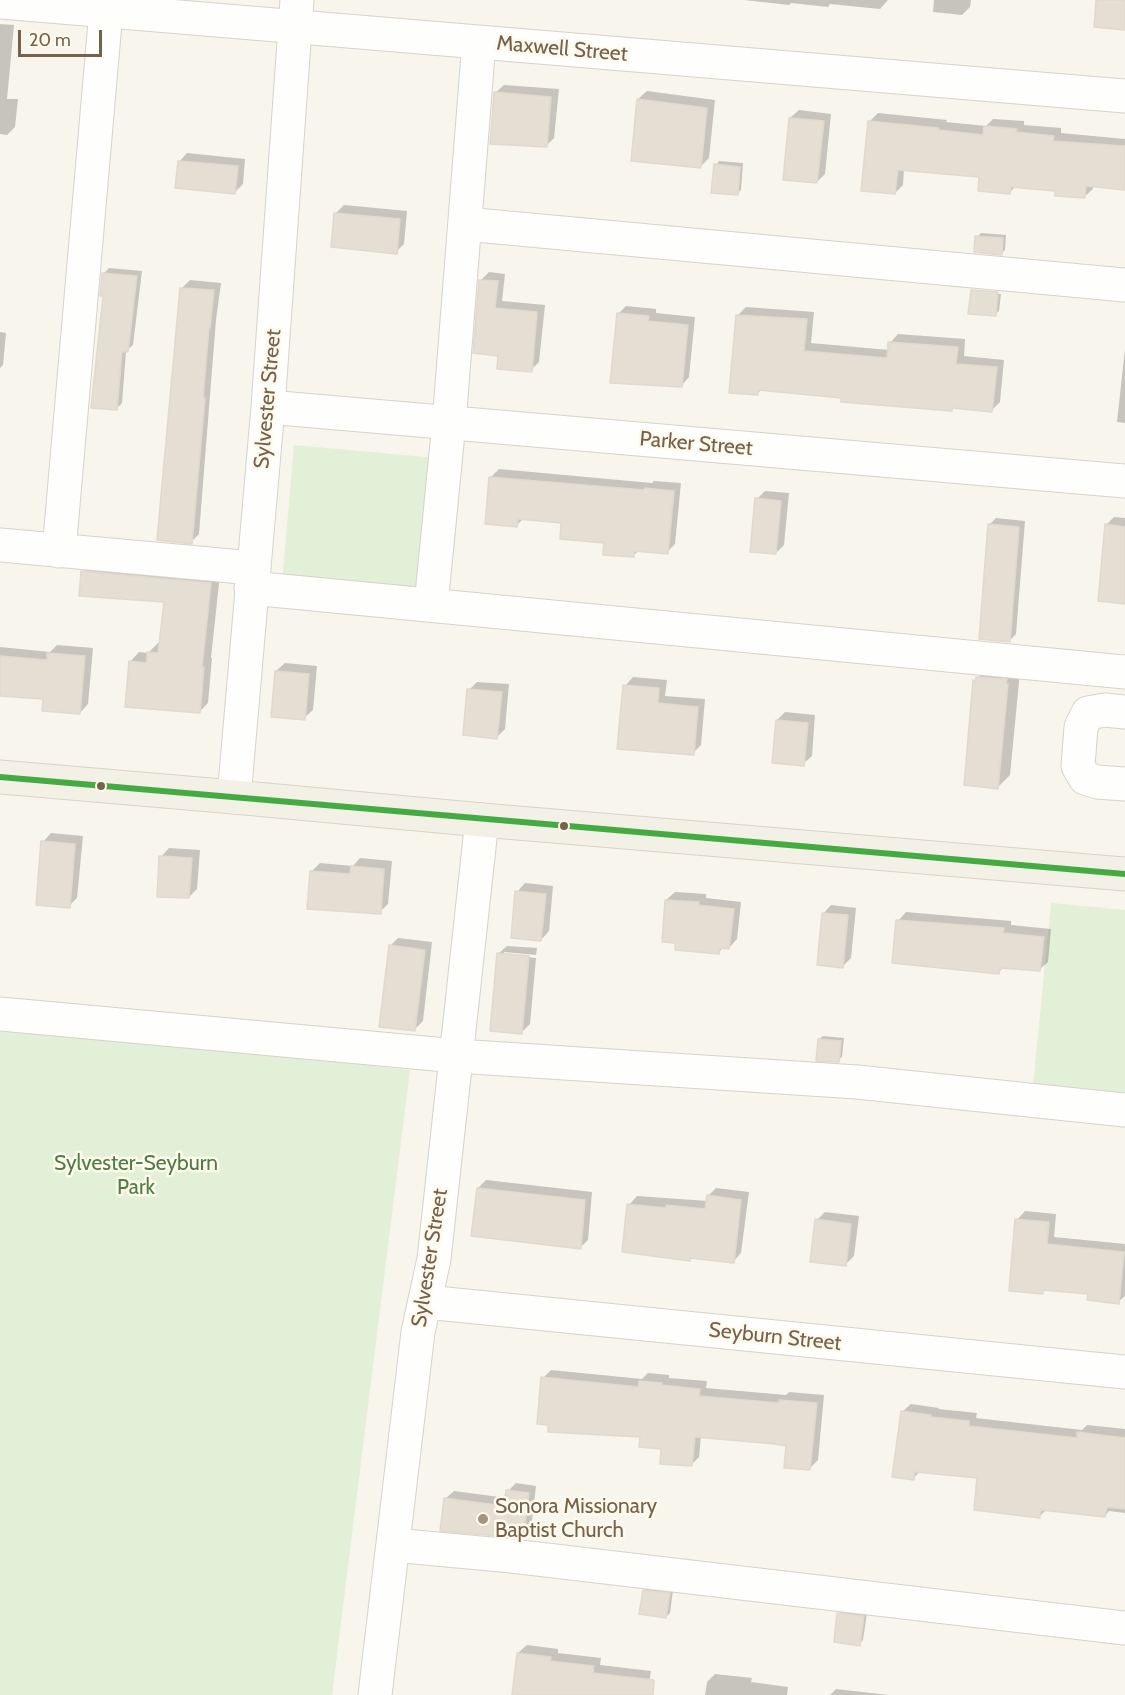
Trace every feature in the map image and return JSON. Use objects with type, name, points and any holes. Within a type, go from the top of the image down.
[{"type":"main road","points":[[0,777],[1125,874]]},
{"type":"street","name":"Maxwell Street","points":[[0,2],[106,11],[296,14],[479,42],[1125,96]]},
{"type":"street","points":[[59,551],[106,11]]},
{"type":"street","name":"Sylvester Street","points":[[234,797],[268,407],[296,14]]},
{"type":"street","points":[[431,605],[449,423],[479,42]]},
{"type":"street","points":[[465,224],[1125,285]]},
{"type":"street","name":"Parker Street","points":[[268,407],[1125,481]]},
{"type":"street","points":[[0,545],[59,551],[431,605],[1125,672]]},
{"type":"street","points":[[1125,712],[1105,710],[1088,713],[1081,727],[1078,766],[1085,778],[1097,782],[1125,784]]},
{"type":"street","name":"Sylvester Street","points":[[375,1695],[418,1332],[434,1259],[482,820]]},
{"type":"street","points":[[0,1014],[457,1056],[857,1082],[1125,1110]]},
{"type":"street","name":"Seyburn Street","points":[[426,1302],[1125,1372]]},
{"type":"street","points":[[393,1545],[512,1556],[1125,1628]]},
{"type":"green space","points":[[294,445],[436,458],[423,596],[282,583]]},
{"type":"green space","points":[[1051,903],[1125,910],[1125,1105],[1032,1096]]},
{"type":"green space","name":"Sylvester-Seyburn Park","points":[[0,1024],[410,1070],[332,1695],[0,1695]]},
{"type":"building","points":[[1096,0],[1125,0],[1125,30],[1094,27]]},
{"type":"building","points":[[494,92],[551,97],[547,147],[490,144]]},
{"type":"building","points":[[637,99],[707,108],[701,168],[631,161]]},
{"type":"building","points":[[789,118],[824,121],[817,183],[783,180]]},
{"type":"building","points":[[868,121],[983,135],[984,126],[1017,129],[1016,132],[1054,136],[1053,141],[1125,146],[1125,190],[1086,186],[1085,198],[1055,196],[1055,191],[1011,187],[1010,194],[978,191],[979,177],[898,170],[895,194],[861,191]]},
{"type":"building","points":[[178,161],[238,166],[235,194],[175,188]]},
{"type":"building","points":[[714,164],[740,167],[738,195],[711,193]]},
{"type":"building","points":[[334,213],[400,219],[397,254],[331,247]]},
{"type":"building","points":[[975,236],[1003,238],[1002,255],[974,252]]},
{"type":"building","points":[[102,273],[137,276],[128,352],[122,352],[117,410],[91,408],[103,296],[100,296]]},
{"type":"building","points":[[479,280],[498,281],[495,308],[537,312],[532,372],[497,369],[498,356],[473,353]]},
{"type":"building","points":[[180,288],[214,290],[192,544],[157,540]]},
{"type":"building","points":[[971,290],[998,292],[996,316],[968,314]]},
{"type":"building","points":[[617,313],[649,316],[648,321],[688,325],[682,387],[610,383]]},
{"type":"building","points":[[736,315],[807,319],[804,351],[887,358],[888,342],[958,347],[956,364],[997,367],[992,412],[841,402],[841,398],[758,390],[758,395],[729,393]]},
{"type":"building","points":[[489,477],[674,491],[668,554],[634,551],[634,557],[603,555],[604,543],[560,539],[561,523],[518,519],[517,527],[485,524]]},
{"type":"building","points":[[755,498],[781,501],[776,554],[750,552]]},
{"type":"building","points":[[988,524],[1019,527],[1010,642],[979,639]]},
{"type":"building","points":[[1105,524],[1125,527],[1125,604],[1098,601]]},
{"type":"building","points":[[81,571],[211,583],[202,667],[204,667],[200,713],[125,707],[129,661],[147,663],[147,652],[158,653],[164,602],[79,596]]},
{"type":"building","points":[[47,653],[85,656],[80,714],[42,711],[43,699],[0,696],[0,656],[47,660]]},
{"type":"building","points":[[275,671],[309,674],[305,720],[271,717]]},
{"type":"building","points":[[976,677],[1007,679],[1008,684],[998,789],[964,785],[973,680],[976,681]]},
{"type":"building","points":[[623,685],[659,688],[658,703],[698,707],[694,755],[617,749]]},
{"type":"building","points":[[467,689],[502,692],[497,739],[463,735]]},
{"type":"building","points":[[776,720],[808,723],[804,766],[772,763]]},
{"type":"building","points":[[41,841],[75,844],[70,908],[36,905]]},
{"type":"building","points":[[159,856],[192,858],[189,898],[157,897]]},
{"type":"building","points":[[351,866],[384,869],[381,914],[307,909],[310,871],[350,874]]},
{"type":"building","points":[[515,891],[546,894],[541,941],[511,938]]},
{"type":"building","points":[[665,900],[699,902],[698,905],[734,909],[729,949],[720,948],[719,954],[675,950],[675,943],[662,942]]},
{"type":"building","points":[[822,913],[848,915],[843,968],[817,965]]},
{"type":"building","points":[[896,920],[1004,928],[1003,933],[1044,937],[1040,971],[1000,968],[999,974],[892,963]]},
{"type":"building","points":[[389,945],[425,950],[415,1031],[379,1027]]},
{"type":"building","points":[[497,953],[529,956],[522,1034],[490,1031]]},
{"type":"building","points":[[818,1039],[841,1041],[839,1062],[816,1061]]},
{"type":"building","points":[[477,1188],[585,1200],[581,1249],[471,1236]]},
{"type":"building","points":[[707,1195],[741,1200],[734,1263],[690,1258],[690,1261],[622,1252],[627,1204],[705,1209]]},
{"type":"building","points":[[815,1219],[851,1224],[846,1266],[810,1262]]},
{"type":"building","points":[[1015,1219],[1049,1222],[1047,1244],[1124,1252],[1119,1304],[1087,1300],[1088,1294],[1043,1290],[1043,1294],[1009,1291]]},
{"type":"building","points":[[541,1377],[638,1387],[639,1381],[662,1383],[661,1385],[700,1389],[699,1396],[779,1403],[779,1400],[817,1403],[810,1470],[784,1468],[786,1446],[775,1444],[695,1437],[692,1466],[660,1464],[661,1449],[639,1447],[640,1437],[548,1432],[548,1425],[537,1424]]},
{"type":"building","points":[[901,1411],[969,1421],[969,1426],[1077,1438],[1077,1432],[1125,1438],[1125,1509],[1107,1507],[1105,1517],[1041,1510],[1040,1518],[974,1510],[977,1478],[915,1472],[914,1480],[892,1477]]},
{"type":"building","name":"Sonora Missionary Baptist Church","points":[[506,1490],[529,1493],[523,1538],[440,1531],[444,1498],[504,1506]]},
{"type":"building","points":[[643,1590],[670,1593],[666,1618],[639,1614]]},
{"type":"building","points":[[837,1613],[864,1616],[860,1646],[834,1642]]},
{"type":"building","points":[[517,1653],[551,1657],[550,1661],[594,1666],[593,1673],[654,1680],[653,1695],[512,1695]]},
{"type":"transit line","points":[[0,777],[1125,874]]},
{"type":"place","name":"Sonora Missionary Baptist Church","points":[[483,1519]]}]
